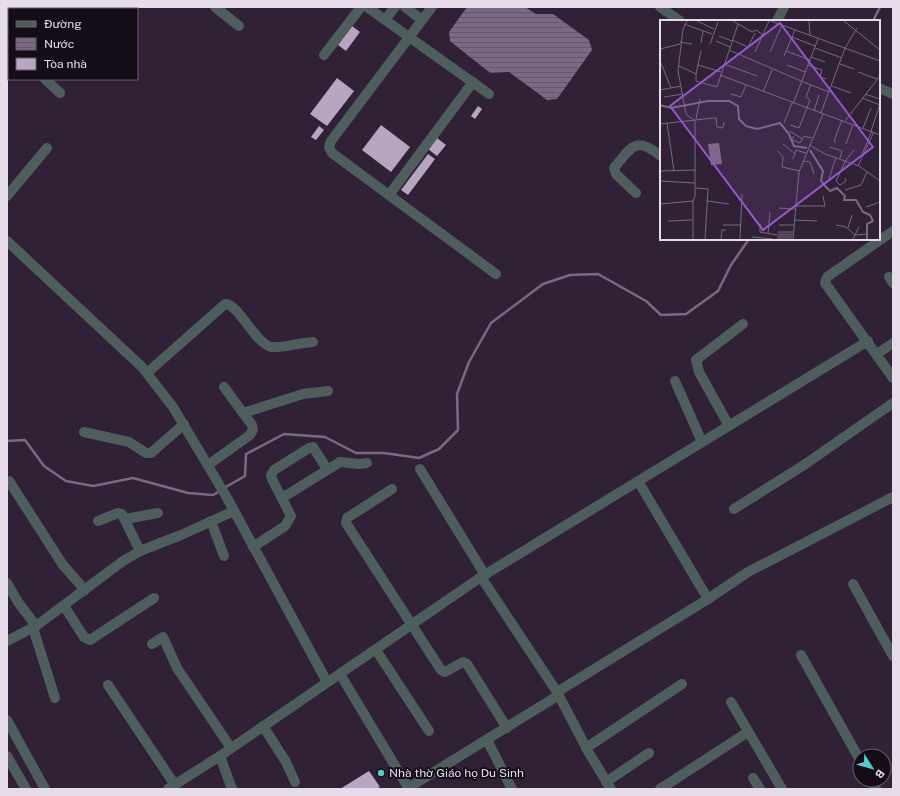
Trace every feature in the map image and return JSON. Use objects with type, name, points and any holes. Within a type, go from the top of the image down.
[{"type":"street","points":[[215,7],[239,26]]},
{"type":"street","points":[[324,55],[361,7]]},
{"type":"street","points":[[367,7],[490,94]]},
{"type":"street","points":[[385,20],[395,7]]},
{"type":"street","points":[[405,7],[422,20]]},
{"type":"street","points":[[432,7],[331,141],[329,147],[332,153],[496,274]]},
{"type":"street","points":[[660,7],[679,20]]},
{"type":"street","points":[[778,20],[784,7]]},
{"type":"street","points":[[46,80],[60,93]]},
{"type":"street","points":[[389,195],[473,82]]},
{"type":"street","points":[[880,88],[893,94]]},
{"type":"street","points":[[636,193],[616,174],[614,168],[629,149],[636,145],[648,146],[660,155]]},
{"type":"street","points":[[7,196],[47,148]]},
{"type":"street","points":[[893,231],[827,277],[825,280],[825,283],[868,341],[893,378]]},
{"type":"street","points":[[7,241],[147,373],[184,424],[220,484],[327,682]]},
{"type":"street","points":[[147,373],[225,304],[229,304],[236,309],[260,340],[271,347],[276,348],[299,343],[313,342]]},
{"type":"street","points":[[729,426],[699,372],[696,360],[743,324]]},
{"type":"street","points":[[108,685],[171,787],[220,756],[483,576],[868,341]]},
{"type":"street","points":[[877,354],[893,342]]},
{"type":"street","points":[[675,381],[702,442]]},
{"type":"street","points":[[208,465],[250,435],[253,430],[252,425],[224,387]]},
{"type":"street","points":[[243,413],[303,394],[328,391]]},
{"type":"street","points":[[734,509],[804,465],[893,403]]},
{"type":"street","points":[[84,432],[129,442],[146,453],[151,453],[184,424]]},
{"type":"street","points":[[253,547],[286,526],[289,522],[290,516],[272,479],[274,470],[308,448],[314,447],[327,469]]},
{"type":"street","points":[[282,498],[340,462],[359,464],[368,463]]},
{"type":"street","points":[[420,469],[483,576],[558,694],[607,786],[649,752]]},
{"type":"street","points":[[9,481],[63,565],[85,590]]},
{"type":"street","points":[[638,481],[708,599]]},
{"type":"street","points":[[392,489],[347,518],[346,523],[443,672],[463,662],[466,664],[507,728]]},
{"type":"street","points":[[340,674],[409,788],[507,728],[748,572],[893,497]]},
{"type":"street","points":[[7,641],[34,627],[123,561],[140,551],[234,511]]},
{"type":"street","points":[[98,521],[120,513],[125,519],[140,551]]},
{"type":"street","points":[[125,519],[158,514]]},
{"type":"street","points":[[211,521],[224,556]]},
{"type":"street","points":[[7,583],[34,627],[55,698]]},
{"type":"street","points":[[853,584],[893,656]]},
{"type":"street","points":[[64,606],[84,637],[90,640],[154,598]]},
{"type":"street","points":[[152,644],[163,638],[177,668],[231,748]]},
{"type":"street","points":[[376,650],[429,731]]},
{"type":"street","points":[[801,655],[853,748]]},
{"type":"street","points":[[586,748],[682,684]]},
{"type":"street","points":[[731,702],[782,789]]},
{"type":"street","points":[[7,720],[45,789]]},
{"type":"street","points":[[264,726],[286,762],[295,782]]},
{"type":"street","points":[[660,789],[748,732]]},
{"type":"street","points":[[487,740],[512,789]]},
{"type":"street","points":[[7,756],[26,789]]},
{"type":"street","points":[[220,756],[232,789]]},
{"type":"street","points":[[753,778],[760,789]]},
{"type":"water","points":[[467,7],[525,7],[536,14],[553,14],[589,40],[592,50],[557,99],[547,100],[509,72],[491,73],[450,41],[449,32]]},
{"type":"building","points":[[352,26],[360,32],[346,51],[338,45]]},
{"type":"building","points":[[337,78],[354,91],[327,126],[310,114]]},
{"type":"building","points":[[478,106],[482,109],[475,119],[471,116]]},
{"type":"building","points":[[381,125],[410,147],[391,172],[362,150]]},
{"type":"building","points":[[319,126],[324,130],[316,140],[311,137]]},
{"type":"building","points":[[437,138],[446,145],[437,156],[428,149]]},
{"type":"building","points":[[428,154],[435,159],[408,195],[401,190]]},
{"type":"building","points":[[369,771],[380,787],[376,789],[340,789]]},
{"type":"waterway","points":[[874,20],[880,7]]},
{"type":"waterway","points":[[224,488],[245,476],[246,454],[284,434],[325,437],[356,453],[384,453],[419,458],[439,449],[458,430],[457,394],[469,362],[491,323],[543,284],[570,275],[598,274],[646,301],[661,315],[686,314],[718,291],[731,265],[748,240]]},
{"type":"waterway","points":[[7,441],[25,440],[44,466],[66,481],[93,486],[133,478],[188,493],[213,495],[220,491]]},
{"type":"place","name":"Nhà thờ Giáo họ Du Sinh","points":[[381,773]]}]
